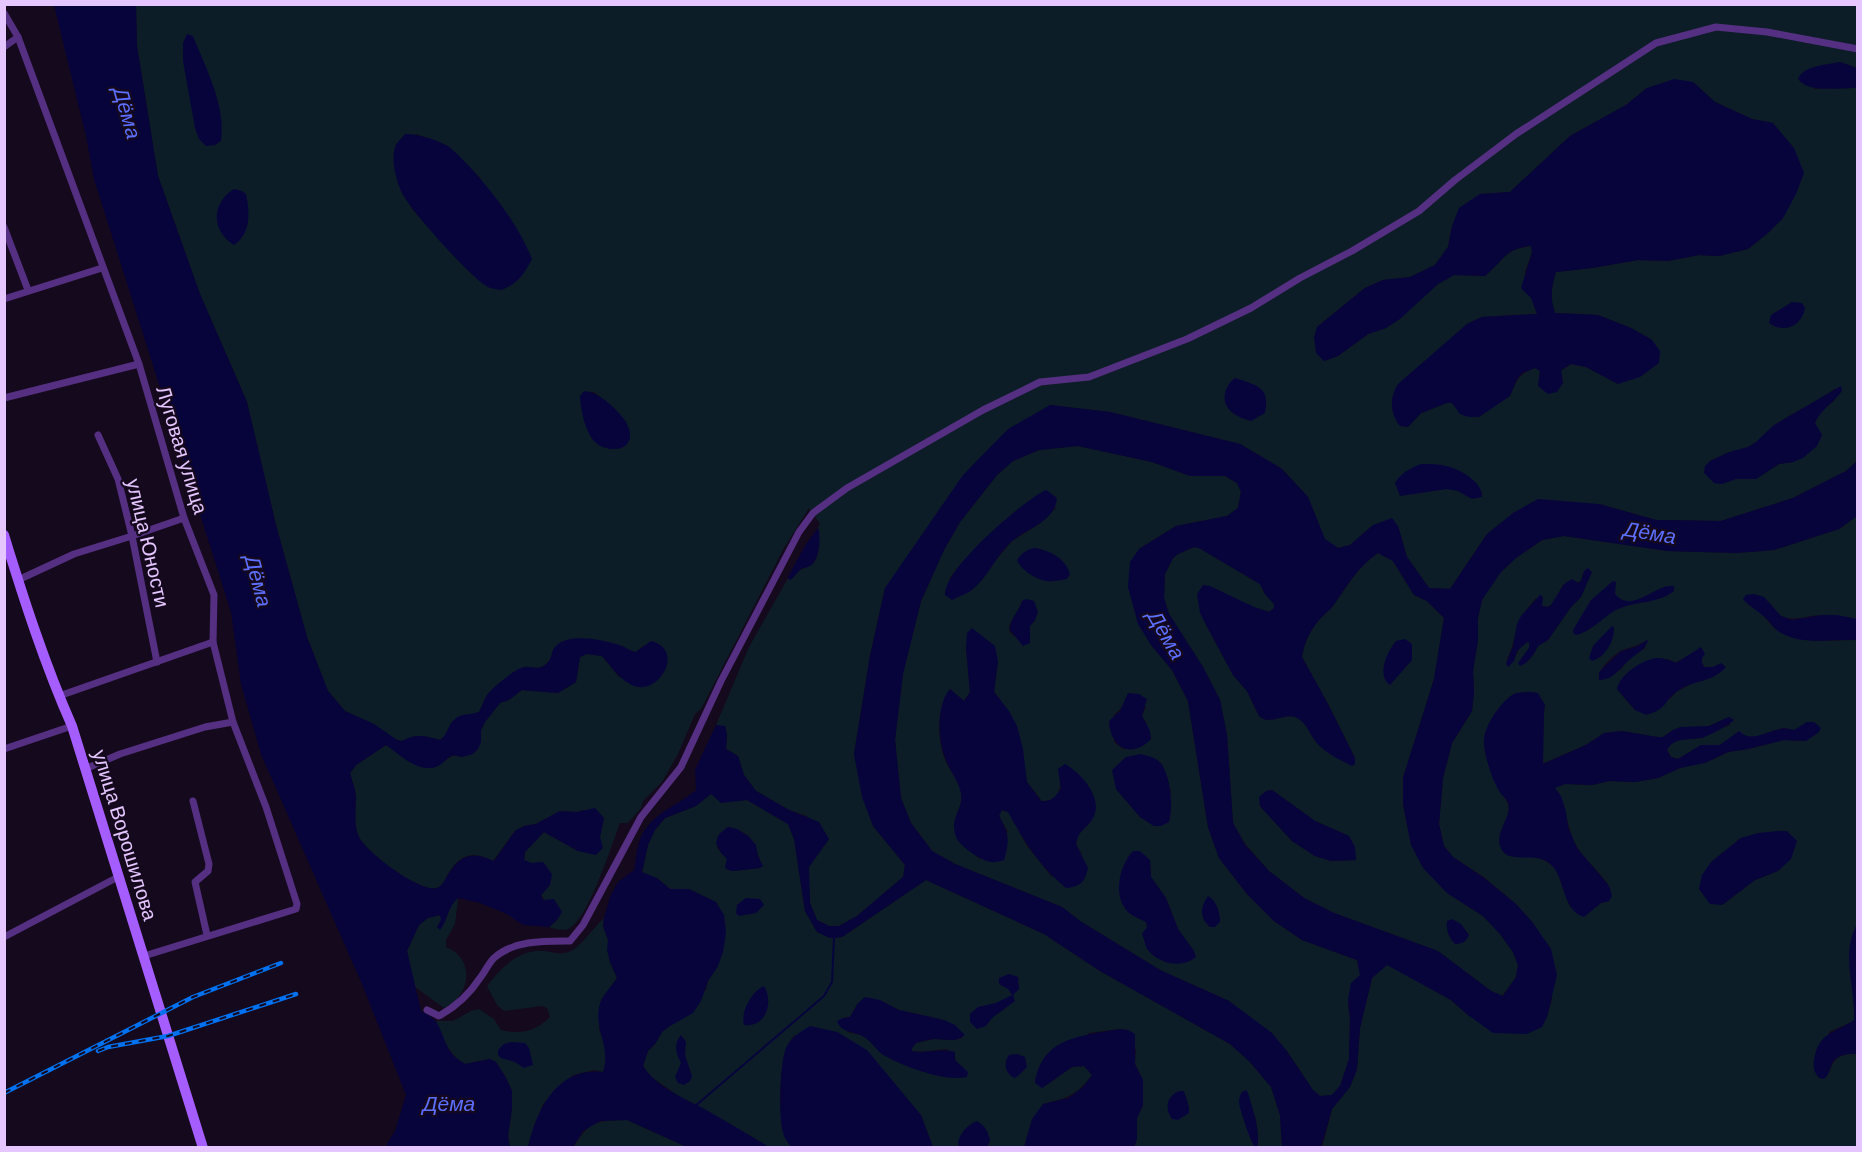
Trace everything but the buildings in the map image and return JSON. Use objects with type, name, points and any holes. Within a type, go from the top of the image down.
[{"type":"street","name":"Луговая улица","points":[[4,13],[18,37],[138,364],[184,518],[214,595],[213,642],[233,722],[266,807],[297,904],[296,909],[207,935]]},
{"type":"street","points":[[426,1010],[439,1016],[456,1006],[479,980],[492,960],[501,953],[521,944],[570,941],[584,925],[641,817],[681,767],[721,681],[799,532],[813,513],[847,488],[983,410],[1040,382],[1089,377],[1187,339],[1251,308],[1419,212],[1455,180],[1516,134],[1656,43],[1716,27],[1767,32],[1857,49]]},
{"type":"street","points":[[4,47],[18,37]]},
{"type":"street","points":[[4,227],[28,290]]},
{"type":"street","points":[[4,298],[102,268]]},
{"type":"street","points":[[4,398],[138,364]]},
{"type":"street","name":"улица Юности","points":[[98,435],[118,479],[157,662]]},
{"type":"street","points":[[18,580],[74,554],[132,537],[184,518]]},
{"type":"street","name":"улица Ворошилова","points":[[4,535],[86,769],[203,1148]]},
{"type":"street","points":[[59,696],[213,642]]},
{"type":"street","points":[[86,769],[120,754],[205,727],[233,722]]},
{"type":"street","points":[[4,749],[72,726]]},
{"type":"street","points":[[144,956],[207,935],[195,882],[208,871],[209,864],[193,801]]},
{"type":"street","points":[[4,937],[118,877]]},
{"type":"shaded area","points":[[136,5],[1857,5],[1857,68],[1840,62],[1814,89],[1857,88],[1857,461],[1846,471],[1793,498],[1721,521],[1656,520],[1599,504],[1487,534],[1450,589],[1429,588],[1407,557],[1398,526],[1373,525],[1350,545],[1338,548],[1325,540],[1308,497],[1282,469],[1240,444],[1110,412],[1050,405],[885,588],[870,656],[854,754],[873,826],[905,865],[903,877],[857,916],[839,926],[829,926],[817,920],[810,903],[808,867],[829,839],[807,816],[789,810],[756,791],[744,775],[738,756],[726,749],[725,727],[716,725],[749,647],[788,578],[790,580],[800,570],[813,564],[817,557],[820,524],[809,508],[784,548],[701,709],[695,714],[678,754],[662,782],[643,801],[641,808],[628,823],[620,823],[591,897],[576,923],[568,929],[556,929],[549,927],[557,920],[541,895],[550,885],[531,863],[524,860],[525,852],[544,832],[578,851],[600,837],[604,818],[584,810],[560,811],[536,824],[524,826],[515,831],[493,861],[473,855],[462,858],[453,867],[441,886],[429,888],[394,870],[372,852],[359,837],[355,822],[356,796],[350,773],[356,765],[386,745],[408,761],[444,762],[452,756],[462,757],[481,742],[481,730],[500,703],[509,700],[522,690],[558,693],[576,682],[580,657],[587,654],[602,656],[620,678],[645,644],[636,652],[623,646],[554,648],[552,658],[544,666],[524,667],[487,695],[479,712],[470,715],[440,740],[421,736],[403,741],[397,740],[374,725],[345,711],[328,691],[307,637],[276,525],[247,402],[200,294],[158,176],[137,46]],"holes":[[[1693,82],[1715,102],[1752,119],[1773,123],[1783,218],[1748,249],[1719,256],[1699,255],[1668,261],[1638,260],[1556,272],[1552,293],[1555,313],[1598,315],[1631,328],[1652,340],[1618,384],[1586,367],[1571,364],[1538,386],[1540,370],[1535,368],[1519,378],[1510,396],[1447,403],[1421,413],[1408,427],[1446,344],[1467,324],[1482,317],[1537,314],[1525,272],[1532,246],[1510,252],[1485,276],[1454,275],[1438,284],[1386,328],[1368,334],[1338,356],[1324,361],[1317,327],[1365,288],[1383,280],[1410,277],[1435,265],[1448,247],[1452,226],[1480,194],[1510,192],[1570,136],[1626,105],[1647,88]],[[416,134],[448,146],[481,179],[502,290],[488,287],[471,273],[412,209],[395,170],[396,144]],[[1836,388],[1835,400],[1820,412],[1814,423],[1822,435],[1793,462],[1779,464],[1756,479],[1736,479],[1710,461],[1750,446],[1775,425]],[[592,391],[611,405],[627,423],[584,417],[581,406]]]},
{"type":"shaded area","points":[[1078,446],[1152,462],[1190,476],[1225,476],[1237,483],[1241,492],[1238,508],[1227,516],[1176,526],[1139,549],[1151,645],[1172,670],[1188,701],[1208,827],[1219,858],[1247,894],[1274,921],[1302,940],[1357,960],[1360,975],[1348,1006],[1349,1059],[1340,1086],[1332,1095],[1320,1096],[1313,1090],[1286,1050],[1229,1001],[1160,970],[1080,921],[1062,907],[955,864],[932,851],[911,823],[901,798],[895,740],[903,673],[921,601],[944,550],[960,522],[997,475],[1013,461],[1039,450]],"holes":[[[1041,493],[1056,508],[1039,524],[1012,541],[969,592],[949,579],[960,565],[1017,510]],[[1022,601],[1035,620],[1030,626],[1030,643],[1012,634],[1009,625]],[[966,648],[998,661],[994,692],[1000,699],[1025,770],[1027,782],[1042,801],[1056,796],[1060,782],[1087,826],[1078,834],[1076,845],[1082,854],[1052,877],[1027,846],[1009,812],[1001,810],[999,816],[1008,832],[980,859],[964,845],[956,834],[955,822],[962,794],[942,750],[940,717],[950,689],[964,701],[970,692]],[[1126,697],[1146,707],[1142,716],[1147,724],[1131,749],[1123,749],[1114,742],[1114,715],[1124,705]],[[1152,757],[1162,764],[1171,792],[1154,826],[1140,817],[1116,789]],[[1150,860],[1151,877],[1166,898],[1178,929],[1194,951],[1147,927],[1146,922],[1119,892],[1122,869]]]},
{"type":"shaded area","points":[[1857,516],[1857,619],[1823,615],[1788,618],[1782,616],[1771,604],[1747,604],[1760,612],[1775,629],[1794,638],[1817,641],[1857,640],[1858,924],[1850,947],[1854,1021],[1829,1032],[1830,1074],[1835,1060],[1847,1054],[1857,1054],[1857,1147],[1322,1148],[1332,1109],[1350,1087],[1357,1069],[1360,1028],[1372,978],[1387,964],[1451,1000],[1468,1015],[1547,1017],[1552,999],[1533,923],[1516,904],[1485,878],[1453,857],[1444,846],[1439,824],[1443,778],[1452,743],[1472,711],[1473,671],[1482,600],[1501,572],[1516,558],[1542,540],[1564,536],[1668,551],[1737,553],[1774,550],[1839,529]],"holes":[[[1583,573],[1591,573],[1581,597],[1571,607],[1548,640],[1538,646],[1526,663],[1522,658],[1529,648],[1529,642],[1519,649],[1514,661],[1507,659],[1520,619],[1536,598],[1542,606],[1548,607],[1555,601],[1562,586],[1581,581]],[[1647,640],[1645,648],[1628,660],[1620,670],[1598,676],[1613,656]],[[1686,657],[1702,658],[1704,667],[1713,667],[1719,663],[1676,692],[1671,698],[1635,710],[1617,689],[1668,659],[1675,663]],[[1532,692],[1545,705],[1542,764],[1586,745],[1604,733],[1622,731],[1663,737],[1681,727],[1700,728],[1729,717],[1730,725],[1702,738],[1679,740],[1670,744],[1667,750],[1671,757],[1678,759],[1701,745],[1720,745],[1729,739],[1752,738],[1783,728],[1794,730],[1802,726],[1806,741],[1784,740],[1728,752],[1658,778],[1635,782],[1609,781],[1592,785],[1565,784],[1554,788],[1562,801],[1576,845],[1609,887],[1609,901],[1595,907],[1570,907],[1556,869],[1546,861],[1535,857],[1503,826],[1509,808],[1500,792],[1513,694]],[[1779,831],[1778,871],[1755,880],[1722,905],[1711,862],[1741,838]]]},
{"type":"shaded area","points":[[1194,547],[1199,548],[1260,584],[1274,604],[1270,612],[1254,607],[1204,621],[1233,675],[1247,691],[1259,716],[1268,720],[1286,716],[1300,719],[1317,743],[1355,764],[1355,758],[1302,657],[1312,629],[1333,606],[1358,571],[1378,553],[1393,561],[1414,595],[1427,601],[1444,618],[1434,679],[1403,778],[1403,804],[1411,845],[1447,893],[1483,916],[1513,952],[1518,965],[1516,977],[1502,996],[1491,991],[1438,951],[1334,913],[1304,898],[1269,871],[1246,845],[1233,823],[1227,735],[1220,700],[1203,667],[1169,614],[1164,598],[1165,574],[1173,558]],"holes":[[[1272,790],[1315,821],[1349,836],[1356,860],[1331,861],[1315,856],[1292,841],[1260,806],[1260,797]]]},
{"type":"shaded area","points":[[711,794],[738,801],[747,800],[788,824],[794,839],[805,911],[817,932],[830,938],[842,937],[926,880],[1044,934],[1100,971],[1230,1044],[1250,1062],[1271,1087],[1280,1115],[1282,1147],[1134,1147],[1137,1139],[1137,1118],[1143,1105],[1143,1080],[1135,1064],[1136,1050],[1120,1029],[1089,1033],[1042,1088],[1072,1067],[1084,1066],[1092,1075],[1071,1095],[1043,1104],[1024,1148],[987,1147],[990,1140],[977,1121],[965,1130],[958,1144],[960,1147],[933,1147],[921,1115],[794,1035],[785,1052],[780,1103],[783,1130],[793,1147],[769,1147],[680,1097],[650,1076],[643,1066],[648,1051],[662,1032],[706,990],[708,981],[718,966],[715,902],[689,889],[670,889],[657,878],[642,873],[648,845],[655,830],[665,818],[696,806]],"holes":[[[728,827],[743,832],[752,840],[760,859],[760,868],[732,871],[727,859],[717,848],[717,837]],[[858,1003],[890,1006],[944,1020],[962,1038],[934,1039],[916,1043],[912,1051],[947,1049],[955,1056],[956,1062],[964,1068],[922,1070],[884,1055],[861,1035],[847,1032],[843,1018],[850,1017]],[[1243,1091],[1256,1119],[1258,1136],[1252,1143],[1240,1097]]]},
{"type":"shaded area","points":[[458,898],[455,924],[446,940],[446,947],[462,960],[466,968],[466,978],[460,995],[444,1008],[415,987],[407,951],[419,925],[428,918],[438,915],[441,920]]},
{"type":"shaded area","points":[[604,918],[603,926],[608,940],[610,962],[617,978],[601,1000],[599,1029],[605,1044],[607,1061],[603,1072],[594,1070],[573,1075],[543,1104],[528,1147],[510,1147],[508,1136],[512,1091],[506,1078],[496,1062],[490,1059],[465,1064],[459,1060],[447,1045],[436,1021],[453,1021],[479,1009],[494,1019],[501,1030],[522,1032],[539,1026],[550,1017],[547,1008],[542,1006],[504,1011],[497,1005],[487,986],[505,966],[519,956],[535,951],[561,953],[571,951]]},
{"type":"shaded area","points":[[627,1120],[687,1147],[573,1148],[589,1127],[601,1122]]},
{"type":"water","name":"Дёма","points":[[54,5],[136,5],[137,46],[158,176],[200,294],[247,402],[276,525],[307,637],[328,691],[345,711],[374,724],[397,740],[402,741],[421,736],[440,740],[455,719],[479,712],[487,695],[504,679],[524,667],[542,667],[549,661],[555,647],[563,641],[579,638],[596,640],[619,645],[636,652],[651,641],[662,646],[667,654],[664,671],[658,679],[651,685],[641,687],[632,685],[623,679],[602,656],[587,654],[580,657],[576,682],[558,693],[522,690],[509,700],[500,703],[485,722],[481,730],[481,742],[473,754],[462,757],[453,755],[438,766],[424,768],[410,762],[386,745],[356,765],[350,773],[356,796],[355,822],[359,837],[372,852],[394,870],[429,888],[440,886],[455,865],[466,857],[478,856],[494,861],[515,831],[524,826],[536,824],[560,811],[577,812],[595,808],[604,818],[600,837],[603,848],[596,855],[578,851],[544,832],[525,852],[524,860],[531,863],[543,862],[552,874],[550,885],[541,895],[543,900],[554,899],[562,912],[549,927],[523,925],[507,914],[480,903],[458,898],[440,930],[437,927],[441,920],[440,915],[428,918],[419,925],[407,951],[421,1011],[436,1021],[453,1055],[465,1064],[490,1059],[496,1062],[506,1078],[512,1091],[508,1136],[510,1147],[385,1147],[395,1131],[406,1095],[362,984],[261,754],[241,684],[231,612],[94,179],[86,136]]},
{"type":"water","points":[[187,34],[193,36],[218,101],[222,128],[221,141],[215,145],[206,146],[199,139],[195,128],[183,61],[183,43]]},
{"type":"water","points":[[1840,62],[1857,68],[1857,88],[1809,87],[1798,79],[1810,68]]},
{"type":"water","points":[[1674,79],[1693,82],[1715,102],[1752,119],[1773,123],[1794,148],[1804,173],[1783,218],[1748,249],[1719,256],[1699,255],[1668,261],[1638,260],[1556,272],[1552,293],[1555,313],[1598,315],[1631,328],[1652,340],[1660,351],[1659,363],[1640,377],[1618,384],[1586,367],[1571,364],[1561,370],[1563,383],[1557,392],[1548,394],[1538,386],[1540,371],[1535,368],[1522,373],[1510,396],[1479,417],[1460,414],[1452,403],[1447,403],[1421,413],[1408,427],[1400,426],[1394,416],[1392,405],[1398,384],[1467,324],[1482,317],[1537,314],[1531,298],[1521,288],[1532,253],[1531,246],[1510,252],[1485,276],[1454,275],[1438,284],[1400,319],[1386,328],[1368,334],[1338,356],[1324,361],[1316,353],[1314,337],[1317,327],[1365,288],[1383,280],[1410,277],[1435,265],[1448,247],[1452,226],[1459,208],[1480,194],[1510,192],[1570,136],[1626,105],[1647,88]]},
{"type":"water","points":[[405,134],[428,138],[449,147],[469,166],[505,210],[532,259],[523,274],[513,284],[502,290],[490,288],[480,281],[441,242],[406,200],[394,168],[394,150]]},
{"type":"water","points":[[234,189],[246,194],[248,222],[244,235],[234,245],[221,232],[217,217],[221,202]]},
{"type":"water","points":[[1792,302],[1802,303],[1805,308],[1796,324],[1781,328],[1769,323],[1771,315]]},
{"type":"water","points":[[1235,378],[1255,385],[1264,392],[1265,413],[1251,421],[1239,417],[1227,407],[1225,392]]},
{"type":"water","points":[[1841,386],[1842,391],[1820,414],[1815,423],[1822,435],[1817,446],[1803,458],[1779,464],[1756,479],[1736,479],[1722,484],[1714,483],[1704,473],[1705,466],[1710,461],[1729,452],[1748,447],[1774,425]]},
{"type":"water","points":[[584,391],[601,397],[623,418],[630,433],[625,446],[616,449],[605,448],[592,439],[586,428],[581,408],[580,396]]},
{"type":"water","name":"Дёма","points":[[1050,405],[1110,412],[1240,444],[1282,469],[1308,497],[1325,539],[1338,548],[1350,545],[1373,525],[1392,518],[1398,526],[1407,557],[1429,588],[1450,589],[1487,534],[1513,513],[1538,499],[1599,504],[1656,520],[1721,521],[1793,498],[1846,471],[1857,461],[1857,516],[1839,529],[1774,550],[1737,553],[1668,551],[1564,536],[1542,540],[1516,558],[1501,572],[1482,600],[1473,671],[1472,711],[1452,743],[1443,778],[1439,824],[1444,846],[1453,857],[1516,904],[1551,949],[1557,975],[1547,1017],[1542,1027],[1527,1034],[1493,1033],[1451,1000],[1387,965],[1372,978],[1360,1028],[1357,1069],[1350,1087],[1332,1109],[1321,1147],[1282,1147],[1280,1115],[1271,1087],[1250,1062],[1230,1044],[1100,971],[1044,934],[926,880],[842,937],[830,938],[817,932],[805,911],[794,839],[788,824],[747,800],[721,803],[711,794],[696,806],[665,818],[655,830],[648,845],[642,872],[657,878],[670,889],[689,889],[716,902],[724,915],[726,933],[723,952],[718,966],[708,981],[701,1001],[693,1013],[662,1032],[648,1051],[643,1066],[664,1087],[769,1147],[687,1147],[627,1120],[600,1121],[583,1131],[573,1147],[528,1147],[544,1105],[561,1084],[573,1076],[587,1072],[603,1072],[605,1053],[598,1019],[599,1010],[601,1001],[617,978],[610,962],[607,950],[608,940],[603,926],[610,897],[618,882],[634,870],[638,844],[646,829],[658,816],[696,790],[695,770],[716,725],[725,726],[726,749],[738,756],[744,775],[756,791],[789,810],[819,822],[829,839],[809,867],[810,903],[817,920],[829,926],[839,926],[857,916],[903,877],[905,865],[873,826],[862,797],[854,754],[870,656],[885,588],[963,475],[1008,429]],"holes":[[[1078,446],[1152,462],[1190,476],[1225,476],[1237,483],[1241,492],[1238,508],[1227,516],[1176,526],[1139,549],[1130,562],[1128,587],[1138,624],[1151,645],[1172,670],[1188,701],[1208,827],[1219,858],[1247,894],[1274,921],[1302,940],[1357,960],[1360,975],[1351,983],[1348,1000],[1349,1059],[1340,1086],[1332,1095],[1320,1096],[1313,1090],[1272,1033],[1229,1001],[1160,970],[1080,921],[1062,907],[955,864],[932,851],[911,823],[901,798],[895,740],[903,674],[921,601],[944,550],[960,522],[997,475],[1013,461],[1039,450]],[[1194,547],[1260,584],[1274,604],[1274,608],[1269,612],[1203,585],[1197,594],[1200,613],[1204,621],[1233,675],[1247,691],[1259,716],[1268,720],[1290,716],[1299,719],[1320,746],[1352,766],[1355,764],[1355,758],[1302,657],[1312,629],[1333,606],[1358,571],[1378,553],[1393,561],[1414,595],[1427,601],[1444,618],[1434,679],[1403,778],[1403,804],[1411,845],[1423,868],[1447,893],[1483,916],[1513,952],[1518,965],[1516,977],[1503,996],[1491,991],[1438,951],[1334,913],[1304,898],[1269,871],[1245,845],[1233,823],[1227,735],[1220,700],[1203,667],[1169,614],[1164,598],[1165,574],[1173,558]]]},
{"type":"water","points":[[1421,464],[1443,465],[1464,473],[1479,486],[1482,497],[1472,499],[1458,491],[1447,489],[1400,496],[1395,483],[1406,471]]},
{"type":"water","points":[[1046,490],[1057,498],[1055,506],[1046,519],[1011,542],[976,587],[952,600],[945,595],[948,583],[970,553],[1003,521]]},
{"type":"water","points":[[818,528],[819,543],[816,559],[790,580],[789,575],[806,544]]},
{"type":"water","points":[[1035,548],[1052,553],[1061,560],[1070,574],[1067,579],[1046,581],[1025,571],[1017,560],[1025,552]]},
{"type":"water","points":[[1588,568],[1592,572],[1581,597],[1571,607],[1548,640],[1538,646],[1526,663],[1520,666],[1518,663],[1529,648],[1529,642],[1527,642],[1517,651],[1514,661],[1508,667],[1506,663],[1513,647],[1517,624],[1521,616],[1540,595],[1543,597],[1542,606],[1551,605],[1564,584],[1572,579],[1578,583],[1581,581],[1584,571]]},
{"type":"water","points":[[1613,581],[1616,582],[1615,594],[1622,600],[1636,600],[1667,586],[1674,586],[1674,591],[1662,598],[1621,608],[1584,632],[1574,634],[1573,630],[1591,600]]},
{"type":"water","points":[[1754,594],[1764,597],[1781,616],[1792,620],[1822,615],[1857,619],[1857,640],[1817,641],[1787,636],[1778,631],[1743,599],[1746,595]]},
{"type":"water","points":[[1026,599],[1034,601],[1038,612],[1030,626],[1030,643],[1023,646],[1010,630],[1011,622],[1022,601]]},
{"type":"water","points":[[1612,626],[1614,633],[1608,648],[1592,661],[1589,658],[1593,646]]},
{"type":"water","points":[[972,628],[995,646],[998,661],[994,692],[1017,726],[1023,749],[1027,782],[1041,801],[1051,800],[1061,789],[1058,769],[1065,764],[1078,773],[1093,794],[1096,810],[1076,844],[1088,868],[1085,877],[1078,885],[1066,888],[1048,871],[1008,812],[1002,810],[999,816],[1008,837],[1004,860],[993,862],[982,859],[967,850],[956,838],[954,825],[961,794],[943,752],[940,713],[945,696],[950,689],[964,701],[970,692],[966,648],[967,633]]},
{"type":"water","points":[[1405,639],[1412,644],[1412,660],[1390,685],[1384,675],[1384,663],[1396,641]]},
{"type":"water","points":[[1647,640],[1644,647],[1615,674],[1599,680],[1599,672],[1620,652],[1638,646]]},
{"type":"water","points":[[1701,647],[1705,654],[1702,658],[1704,667],[1713,667],[1721,663],[1726,667],[1709,679],[1679,690],[1663,707],[1653,713],[1646,715],[1635,710],[1617,689],[1627,673],[1651,659],[1667,659],[1676,663]]},
{"type":"water","points":[[1128,693],[1139,694],[1147,699],[1142,716],[1150,731],[1151,739],[1136,749],[1123,748],[1117,744],[1110,730],[1109,721],[1120,711]]},
{"type":"water","points":[[1518,693],[1538,693],[1545,705],[1543,764],[1586,745],[1604,733],[1622,731],[1663,737],[1681,727],[1709,726],[1729,717],[1734,720],[1704,737],[1673,743],[1667,750],[1671,757],[1678,759],[1701,745],[1720,745],[1739,731],[1748,736],[1758,736],[1780,729],[1794,730],[1807,722],[1814,722],[1821,728],[1806,741],[1784,740],[1728,752],[1705,763],[1680,768],[1658,778],[1635,782],[1609,781],[1592,785],[1565,784],[1555,788],[1561,796],[1568,827],[1577,848],[1609,886],[1612,896],[1609,901],[1601,903],[1584,917],[1571,907],[1558,875],[1548,862],[1542,859],[1508,855],[1500,846],[1500,834],[1509,808],[1490,770],[1484,748],[1485,733],[1495,714],[1509,697]]},
{"type":"water","points":[[1141,754],[1158,761],[1167,778],[1171,801],[1170,816],[1169,822],[1161,826],[1154,826],[1140,817],[1116,789],[1112,770],[1126,757]]},
{"type":"water","points":[[1272,790],[1315,821],[1349,836],[1355,847],[1356,860],[1331,861],[1315,856],[1292,841],[1260,806],[1259,797],[1266,791]]},
{"type":"water","points":[[728,827],[737,829],[749,837],[756,845],[763,866],[732,871],[726,869],[727,859],[716,843],[719,834]]},
{"type":"water","points":[[1787,831],[1797,841],[1791,859],[1778,871],[1755,880],[1722,905],[1710,904],[1699,889],[1702,875],[1711,862],[1741,838],[1758,833]]},
{"type":"water","points":[[1133,851],[1140,851],[1150,860],[1151,877],[1166,898],[1178,929],[1194,951],[1196,957],[1190,961],[1170,963],[1152,954],[1147,949],[1142,934],[1147,927],[1146,922],[1129,913],[1120,899],[1121,873]]},
{"type":"water","points":[[1208,896],[1214,901],[1219,911],[1220,922],[1215,927],[1210,927],[1202,916],[1203,904]]},
{"type":"water","points":[[746,898],[760,899],[764,905],[756,913],[739,916],[736,913],[737,905]]},
{"type":"water","points":[[1452,919],[1461,924],[1469,935],[1462,943],[1455,944],[1448,934],[1447,921]]},
{"type":"water","points":[[1857,924],[1857,1054],[1838,1057],[1826,1077],[1819,1078],[1815,1072],[1814,1060],[1820,1043],[1828,1034],[1854,1020],[1849,960],[1852,936]]},
{"type":"water","points":[[1009,974],[1018,977],[1019,989],[1013,995],[1015,1001],[992,1018],[986,1026],[977,1029],[970,1022],[970,1014],[978,1007],[996,1003],[1012,995],[1008,989],[999,984],[999,978]]},
{"type":"water","points":[[764,986],[768,999],[766,1013],[758,1022],[744,1025],[745,1008],[748,1002],[755,992]]},
{"type":"water","points":[[865,997],[880,1000],[899,1010],[944,1020],[955,1025],[965,1035],[955,1040],[933,1039],[916,1043],[912,1051],[955,1052],[955,1060],[968,1072],[967,1077],[936,1075],[903,1065],[882,1054],[864,1037],[842,1028],[837,1021],[850,1017],[858,1003]]},
{"type":"water","points":[[810,1026],[837,1032],[867,1050],[921,1115],[933,1147],[793,1148],[784,1137],[781,1121],[782,1064],[790,1041]]},
{"type":"water","points":[[1120,1029],[1135,1034],[1135,1064],[1143,1080],[1143,1105],[1137,1118],[1137,1139],[1134,1147],[1024,1147],[1032,1119],[1043,1104],[1069,1098],[1083,1087],[1092,1075],[1084,1066],[1072,1067],[1042,1088],[1035,1083],[1039,1067],[1046,1056],[1066,1041]]},
{"type":"water","points":[[681,1035],[686,1042],[685,1055],[692,1076],[690,1081],[684,1085],[678,1083],[675,1077],[681,1063],[676,1049]]},
{"type":"water","points":[[525,1043],[529,1048],[533,1065],[524,1068],[498,1055],[498,1050],[504,1044]]},
{"type":"water","points":[[1017,1054],[1025,1057],[1027,1067],[1015,1078],[1009,1074],[1006,1065],[1009,1055]]},
{"type":"water","points":[[1246,1090],[1257,1125],[1258,1145],[1255,1147],[1239,1103],[1241,1093]]},
{"type":"water","points":[[1179,1091],[1184,1091],[1189,1113],[1178,1120],[1172,1119],[1168,1111],[1168,1103],[1169,1099]]},
{"type":"water","points":[[977,1121],[988,1134],[990,1140],[987,1147],[960,1147],[958,1144],[962,1133]]},
{"type":"waterway","points":[[694,1107],[824,996],[832,982],[834,938],[836,936]]},
{"type":"railway","points":[[4,1093],[193,997],[281,963]]},
{"type":"railway","points":[[98,1051],[108,1047],[168,1036],[296,994]]}]
